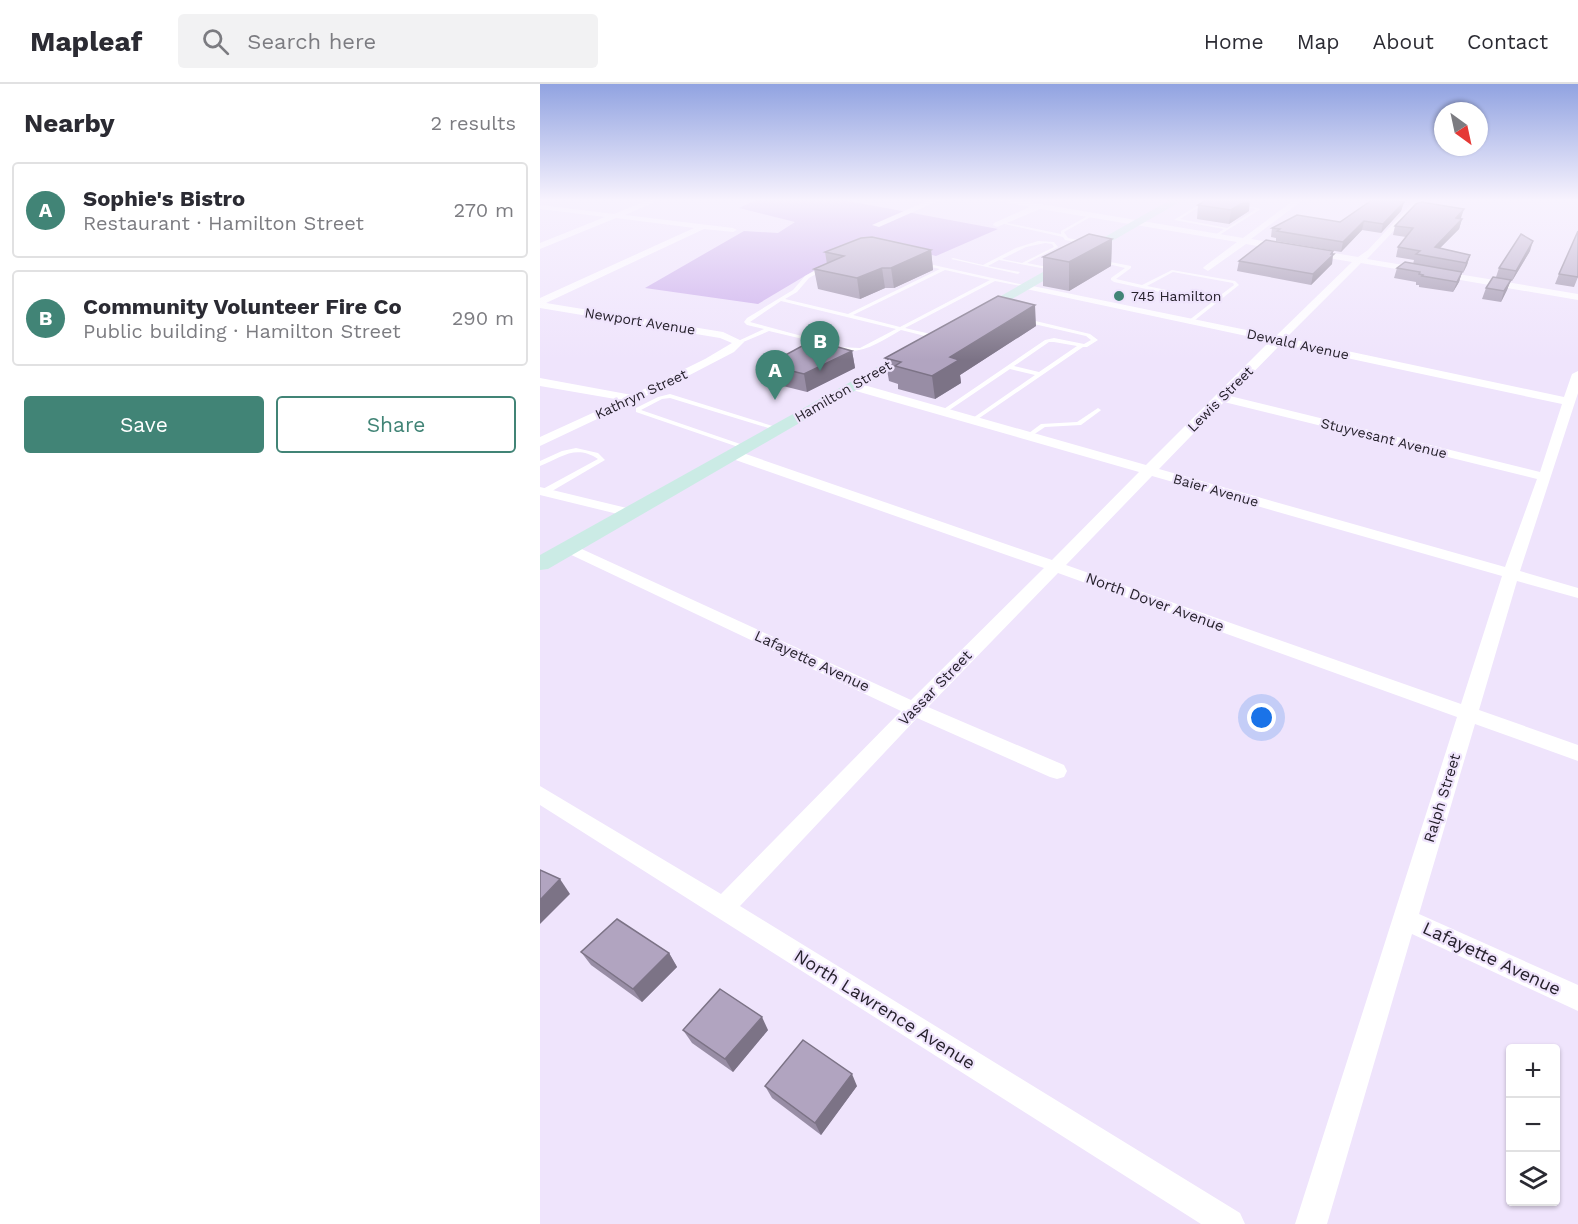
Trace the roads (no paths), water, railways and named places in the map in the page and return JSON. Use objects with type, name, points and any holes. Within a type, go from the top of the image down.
[{"type":"street","points":[[540,304],[648,253]]},
{"type":"street","points":[[965,321],[989,312],[1022,279],[1055,270],[1097,253]]},
{"type":"street","points":[[1208,268],[1228,253]]},
{"type":"street","points":[[1318,253],[1578,297]]},
{"type":"street","name":"Lewis Street","points":[[1149,471],[1350,267],[1369,253]]},
{"type":"street","name":"Dewald Avenue","points":[[1022,279],[1190,322],[1569,402]]},
{"type":"street","name":"Newport Avenue","points":[[540,304],[723,335],[739,342]]},
{"type":"street","name":"Hamilton Street","points":[[540,564],[941,335]]},
{"type":"street","name":"Kathryn Street","points":[[540,442],[706,363],[734,348],[739,342]]},
{"type":"street","name":"Ralph Street","points":[[1311,1224],[1511,574],[1578,374]]},
{"type":"street","points":[[540,382],[631,398]]},
{"type":"street","name":"Baier Avenue","points":[[853,386],[1578,593]]},
{"type":"street","name":"Stuyvesant Avenue","points":[[1222,398],[1545,477]]},
{"type":"street","name":"North Dover Avenue","points":[[738,451],[1578,753]]},
{"type":"street","name":"Vassar Street","points":[[723,908],[914,709],[1149,471]]},
{"type":"street","points":[[542,491],[630,513]]},
{"type":"street","name":"Lafayette Avenue","points":[[568,548],[914,709],[1058,771]]},
{"type":"street","name":"North Lawrence Avenue","points":[[543,800],[723,908],[1229,1224]]},
{"type":"street","name":"Lafayette Avenue","points":[[1405,919],[1578,998]]},
{"type":"lane","points":[[984,266],[1009,253]]},
{"type":"lane","points":[[1023,264],[1042,253]]},
{"type":"lane","points":[[1098,253],[1129,267],[1113,279],[1215,302]]},
{"type":"lane","points":[[953,259],[984,266],[1022,279]]},
{"type":"lane","points":[[998,259],[1055,270]]},
{"type":"lane","points":[[908,260],[993,280],[1022,279]]},
{"type":"lane","points":[[824,344],[747,322],[800,287],[807,277],[833,264]]},
{"type":"lane","points":[[848,315],[945,268]]},
{"type":"lane","points":[[1143,286],[1172,270],[1235,282],[1237,285],[1190,322]]},
{"type":"lane","points":[[835,347],[846,350],[861,349],[993,280]]},
{"type":"lane","points":[[782,300],[900,328],[941,335]]},
{"type":"lane","points":[[944,412],[1050,340],[1090,345],[1095,338],[1019,319]]},
{"type":"lane","points":[[739,342],[769,329]]},
{"type":"lane","points":[[973,420],[1081,345]]},
{"type":"lane","points":[[1009,367],[1039,374]]},
{"type":"lane","points":[[738,451],[639,412],[638,409],[660,398],[670,396],[777,429]]},
{"type":"lane","points":[[1028,436],[1043,425],[1079,424],[1098,410]]},
{"type":"lane","points":[[540,464],[577,448],[599,456],[602,460],[542,491]]},
{"type":"place","name":"745 Hamilton","points":[[1119,296]]},
{"type":"place","name":"Community Volunteer Fire Co","points":[[820,371]]},
{"type":"place","name":"Sophie's Bistro","points":[[775,400]]}]
